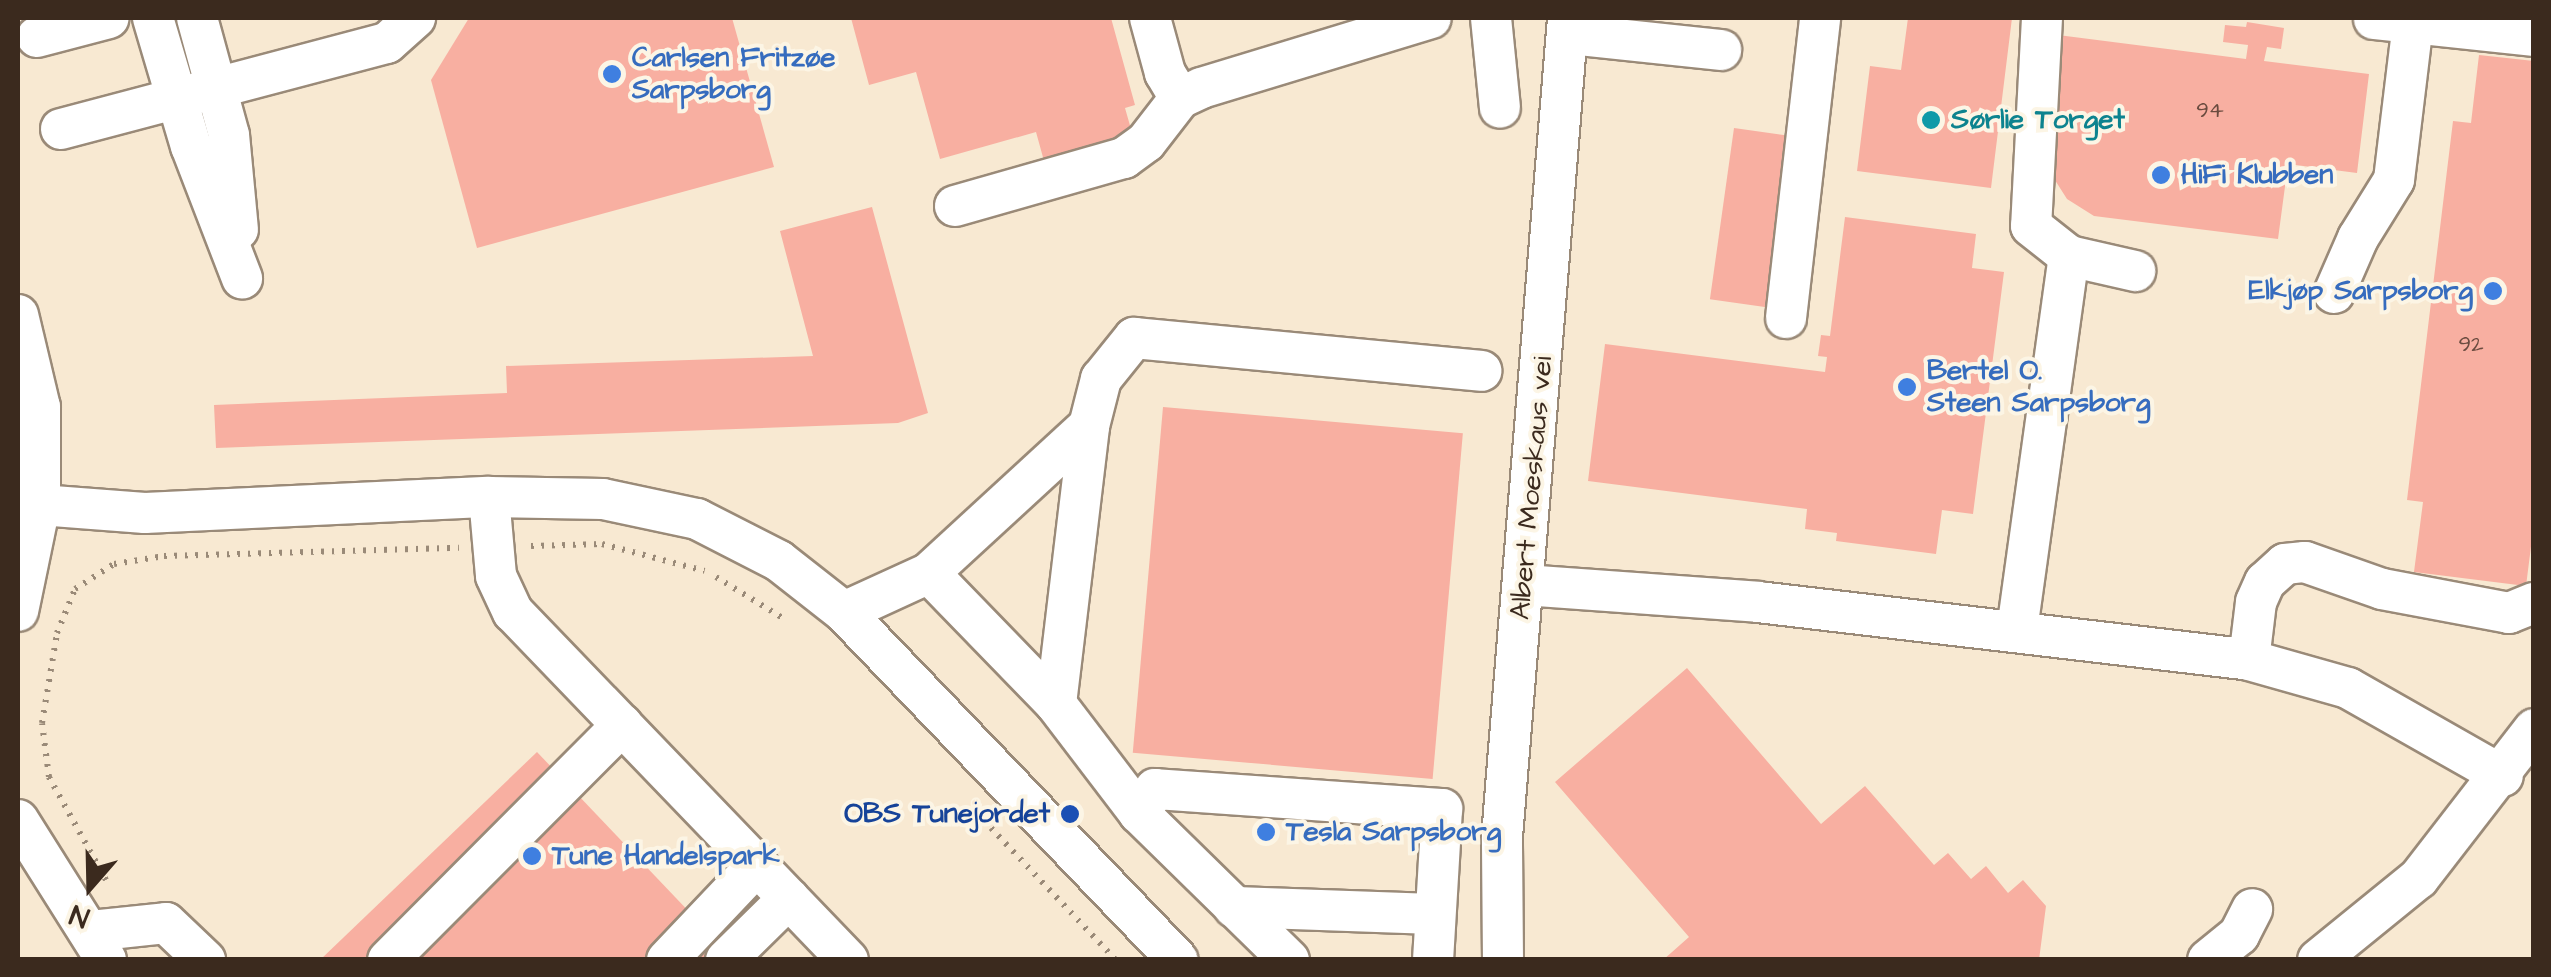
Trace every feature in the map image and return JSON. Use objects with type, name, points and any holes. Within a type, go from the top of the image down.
[{"type":"street","points":[[37,37],[110,18]]},
{"type":"street","points":[[153,18],[176,98],[242,278],[228,135],[197,18]]},
{"type":"street","points":[[61,129],[387,43],[415,18]]},
{"type":"street","points":[[1150,18],[1164,73],[1180,98]]},
{"type":"street","points":[[955,206],[1124,158],[1146,142],[1180,98],[1431,18]]},
{"type":"street","points":[[1491,18],[1500,108]]},
{"type":"street","points":[[1786,318],[1820,18]]},
{"type":"street","points":[[2042,18],[2031,226],[2069,256],[2135,271]]},
{"type":"street","points":[[2334,293],[2358,238],[2394,180],[2393,21],[2534,36]]},
{"type":"street","points":[[1569,26],[1721,50]]},
{"type":"street","name":"Albert Moeskaus vei","points":[[1503,960],[1502,837],[1569,26]]},
{"type":"street","points":[[2017,630],[2069,256]]},
{"type":"street","points":[[18,315],[40,407],[18,611]]},
{"type":"street","points":[[1056,704],[1089,426],[1101,379],[1134,338],[1481,371]]},
{"type":"street","points":[[844,612],[929,573],[1089,426]]},
{"type":"street","points":[[29,502],[145,514],[488,498],[603,500],[698,519],[779,561],[844,612],[1178,960]]},
{"type":"street","points":[[488,498],[496,576],[514,612],[848,960]]},
{"type":"street","points":[[2249,660],[2256,602],[2265,582],[2285,564],[2305,562],[2382,589],[2509,613],[2534,603]]},
{"type":"street","points":[[929,573],[1056,704],[1138,813],[1289,960]]},
{"type":"street","points":[[1523,585],[2017,630],[2249,660],[2348,688],[2504,776]]},
{"type":"street","points":[[388,960],[622,725]]},
{"type":"street","points":[[2318,960],[2419,878],[2504,776],[2534,729]]},
{"type":"street","points":[[1138,813],[1156,790],[1442,810],[1433,960]]},
{"type":"street","points":[[18,820],[109,937],[166,923],[205,960]]},
{"type":"street","points":[[667,960],[757,864]]},
{"type":"street","points":[[726,960],[789,898]]},
{"type":"street","points":[[1234,907],[1435,914]]},
{"type":"street","points":[[2208,960],[2239,935],[2252,909]]},
{"type":"path","points":[[109,937],[49,778],[42,723],[57,633],[75,589],[114,564],[164,556],[602,544],[655,554],[708,572],[792,624]]},
{"type":"path","points":[[982,818],[1116,960]]},
{"type":"building","points":[[469,18],[732,18],[774,167],[477,248],[431,80]]},
{"type":"building","points":[[851,18],[1111,18],[1135,105],[1125,108],[1133,136],[1044,161],[1036,132],[940,159],[916,72],[869,85]]},
{"type":"building","name":"Sørlie Torget","points":[[1908,18],[2012,18],[1991,188],[1857,171],[1870,66],[1901,70]]},
{"type":"building","points":[[2247,22],[2284,28],[2281,49],[2267,47],[2264,61],[2369,74],[2357,173],[2288,164],[2278,239],[2094,216],[2067,199],[2053,177],[2058,35],[2246,59],[2248,45],[2223,42],[2225,25],[2246,27]]},
{"type":"building","points":[[2479,55],[2534,61],[2534,523],[2526,586],[2414,572],[2423,502],[2407,500],[2453,121],[2471,123]]},
{"type":"building","points":[[1734,128],[1792,136],[1768,308],[1710,299]]},
{"type":"building","points":[[872,207],[928,413],[898,423],[216,448],[214,405],[507,393],[506,366],[813,356],[780,231]]},
{"type":"building","points":[[1845,217],[1976,234],[1972,268],[2004,272],[1973,514],[1942,510],[1936,554],[1836,541],[1837,533],[1805,529],[1807,509],[1588,481],[1605,344],[1825,372],[1827,357],[1818,356],[1821,335],[1830,336]]},
{"type":"building","points":[[1163,407],[1463,433],[1433,779],[1133,753]]},
{"type":"building","points":[[1687,668],[1821,824],[1865,786],[1934,865],[1948,853],[1971,879],[1986,866],[2008,893],[2023,880],[2046,906],[2039,960],[1663,960],[1689,937],[1555,782]]},
{"type":"building","name":"Tune Handelspark","points":[[537,752],[735,960],[320,960]]},
{"type":"place","name":"Carlsen Fritzøe Sarpsborg","points":[[612,74]]},
{"type":"place","name":"Sørlie Torget","points":[[1931,120]]},
{"type":"place","name":"HiFi Klubben","points":[[2161,175]]},
{"type":"place","name":"Elkjøp Sarpsborg","points":[[2493,291]]},
{"type":"place","name":"Bertel O. Steen Sarpsborg","points":[[1907,387]]},
{"type":"place","name":"OBS Tunejordet","points":[[1070,814]]},
{"type":"place","name":"Tesla Sarpsborg","points":[[1266,832]]},
{"type":"place","name":"Tune Handelspark","points":[[532,856]]}]
